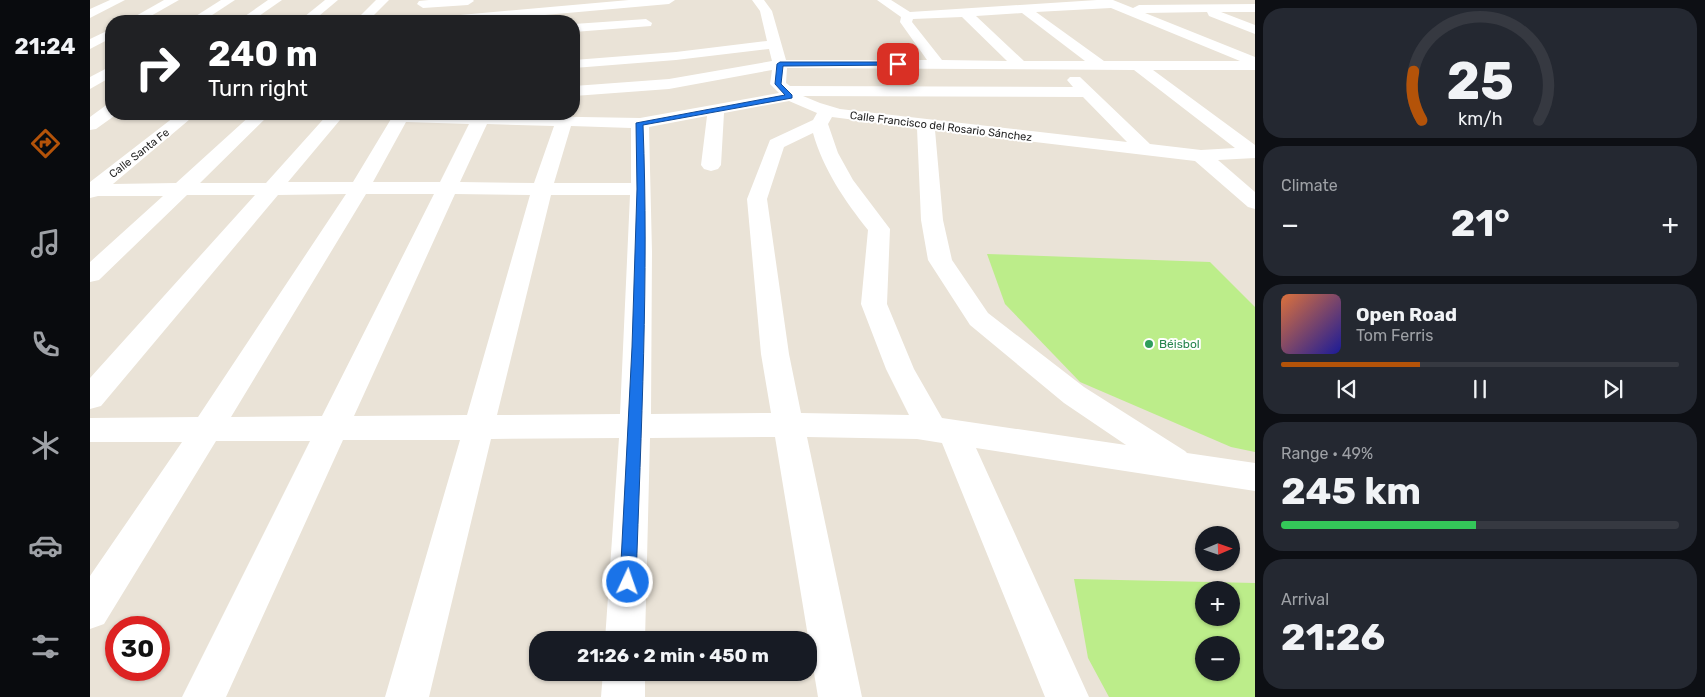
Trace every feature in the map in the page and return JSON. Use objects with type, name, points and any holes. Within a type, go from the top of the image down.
[{"type":"street","points":[[107,15],[119,0]]},
{"type":"street","points":[[145,15],[173,0]]},
{"type":"street","points":[[204,15],[229,0]]},
{"type":"street","points":[[253,15],[276,0]]},
{"type":"street","points":[[313,15],[332,0]]},
{"type":"street","points":[[367,15],[383,0]]},
{"type":"street","points":[[415,15],[424,2],[480,0]]},
{"type":"street","points":[[504,15],[669,0]]},
{"type":"street","points":[[758,0],[766,11],[780,64],[784,90]]},
{"type":"street","points":[[883,0],[908,16],[1112,4],[1202,9],[1254,8]]},
{"type":"street","points":[[1237,0],[1254,8]]},
{"type":"street","points":[[647,2],[647,59]]},
{"type":"street","points":[[1112,4],[1253,67]]},
{"type":"street","points":[[1024,9],[1099,64]]},
{"type":"street","points":[[1202,9],[1255,30]]},
{"type":"street","points":[[966,13],[1019,64]]},
{"type":"street","points":[[908,16],[906,22],[937,64]]},
{"type":"street","points":[[90,45],[101,23]]},
{"type":"street","points":[[580,27],[595,26],[646,32]]},
{"type":"street","points":[[595,26],[630,60]]},
{"type":"street","points":[[580,64],[699,54],[775,44]]},
{"type":"street","points":[[699,54],[784,90]]},
{"type":"street","points":[[580,91],[668,84],[780,64],[1099,64],[1253,67]]},
{"type":"street","points":[[1060,64],[1144,149]]},
{"type":"street","points":[[1137,65],[1253,152]]},
{"type":"street","points":[[90,84],[105,75]]},
{"type":"street","points":[[204,697],[480,120],[640,123],[716,109],[784,90],[1088,92]]},
{"type":"street","name":"Calle Francisco del Rosario Sánchez","points":[[784,90],[811,107],[823,118],[840,114],[1200,156],[1253,152]]},
{"type":"street","points":[[90,104],[105,104]]},
{"type":"street","points":[[711,165],[716,109]]},
{"type":"street","points":[[90,124],[105,114]]},
{"type":"street","points":[[840,697],[775,354],[757,200],[776,144],[823,118],[823,143],[848,187],[879,230],[874,304],[900,369],[942,430],[1068,697]]},
{"type":"street","name":"Calle Santa Fe","points":[[91,191],[180,120]]},
{"type":"street","points":[[90,274],[256,120]]},
{"type":"street","points":[[90,398],[332,120]]},
{"type":"street","points":[[90,610],[360,188],[398,120]]},
{"type":"street","points":[[407,697],[542,189],[564,121]]},
{"type":"street","points":[[625,631],[635,426],[641,189],[640,123]]},
{"type":"street","points":[[926,125],[932,220],[940,260],[979,319],[1074,395],[1183,466]]},
{"type":"street","points":[[1200,156],[1255,203]]},
{"type":"street","points":[[91,191],[360,188],[641,189]]},
{"type":"street","points":[[90,430],[789,425],[917,427],[1255,478]]},
{"type":"street","points":[[623,697],[624,681]]},
{"type":"green space","name":"Béisbol","points":[[987,254],[1210,262],[1255,307],[1255,452],[1231,447],[1080,382],[1005,304]]},
{"type":"green space","points":[[1074,579],[1195,582],[1195,626],[1240,626],[1240,583],[1255,583],[1255,697],[1109,697],[1088,658]]},
{"type":"place","name":"Béisbol","points":[[1149,344]]},
{"type":"route","points":[[628,582],[635,426],[641,189],[640,123],[790,96],[778,84],[780,64],[898,64]]}]
